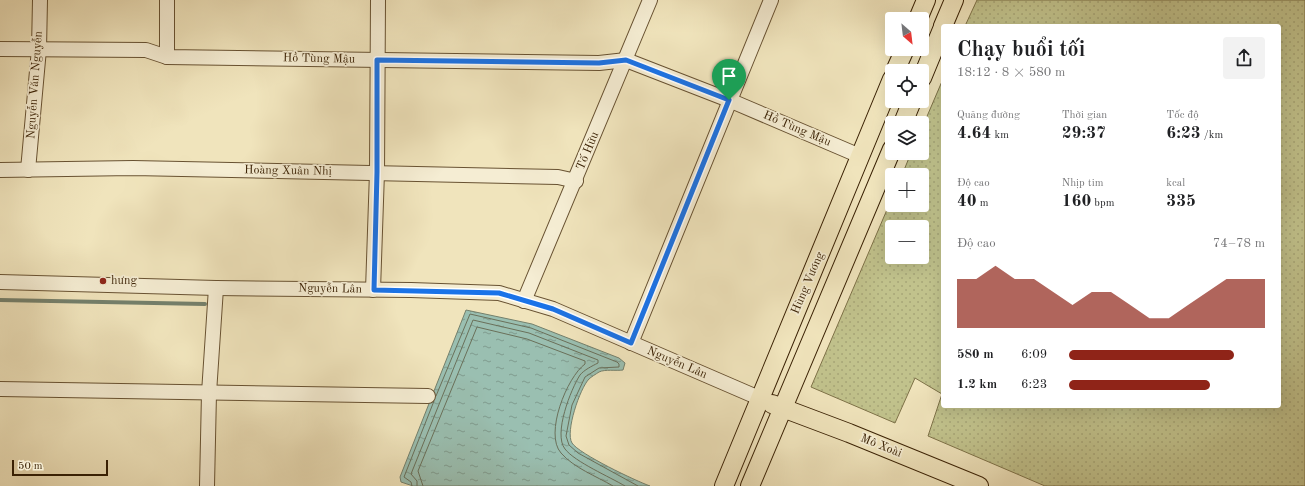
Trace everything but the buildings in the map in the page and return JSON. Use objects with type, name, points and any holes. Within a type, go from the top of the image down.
[{"type":"main road","points":[[921,12],[926,0]]},
{"type":"main road","points":[[944,24],[954,0]]},
{"type":"main road","points":[[928,64],[941,31]]},
{"type":"main road","name":"Hùng Vương","points":[[724,486],[759,398],[885,96]]},
{"type":"main road","name":"Hùng Vương","points":[[750,486],[887,160]]},
{"type":"main road","name":"Mô Xoài","points":[[759,398],[979,486]]},
{"type":"street","name":"Nguyễn Văn Nguyễn","points":[[28,170],[39,49],[40,0]]},
{"type":"street","points":[[167,0],[167,57]]},
{"type":"street","points":[[374,290],[377,172],[378,0]]},
{"type":"street","name":"Tố Hữu","points":[[524,301],[576,180],[650,0]]},
{"type":"street","points":[[631,343],[771,0]]},
{"type":"street","name":"Hồ Tùng Mậu","points":[[0,49],[146,50],[167,57],[599,63],[626,60],[729,100],[860,156]]},
{"type":"street","name":"Hoàng Xuân Nhị","points":[[0,170],[134,168],[377,172],[558,177],[576,180]]},
{"type":"street","name":"Nguyễn Lân","points":[[0,282],[216,288],[499,293],[553,309],[759,398]]},
{"type":"street","points":[[207,486],[210,393],[216,288]]},
{"type":"street","points":[[0,389],[428,396]]},
{"type":"green space","points":[[977,0],[1305,0],[1305,486],[1045,486],[928,436],[941,397],[941,408],[1281,408],[1281,24],[966,24]]},
{"type":"green space","points":[[941,84],[941,393],[915,378],[895,423],[811,387],[886,212],[929,212],[929,168],[905,168],[908,160],[929,160],[929,116],[927,116]]},
{"type":"water","points":[[466,310],[532,324],[619,358],[625,363],[623,370],[599,372],[590,378],[585,384],[574,410],[570,437],[572,443],[585,454],[633,479],[650,486],[413,486],[401,482],[400,477]]},
{"type":"waterway","points":[[0,300],[205,304]]},
{"type":"place","name":"hưng","points":[[103,281]]},
{"type":"route","points":[[377,60],[599,63],[626,60],[729,100],[631,343],[553,309],[499,293],[374,290],[377,172],[377,60]]}]
